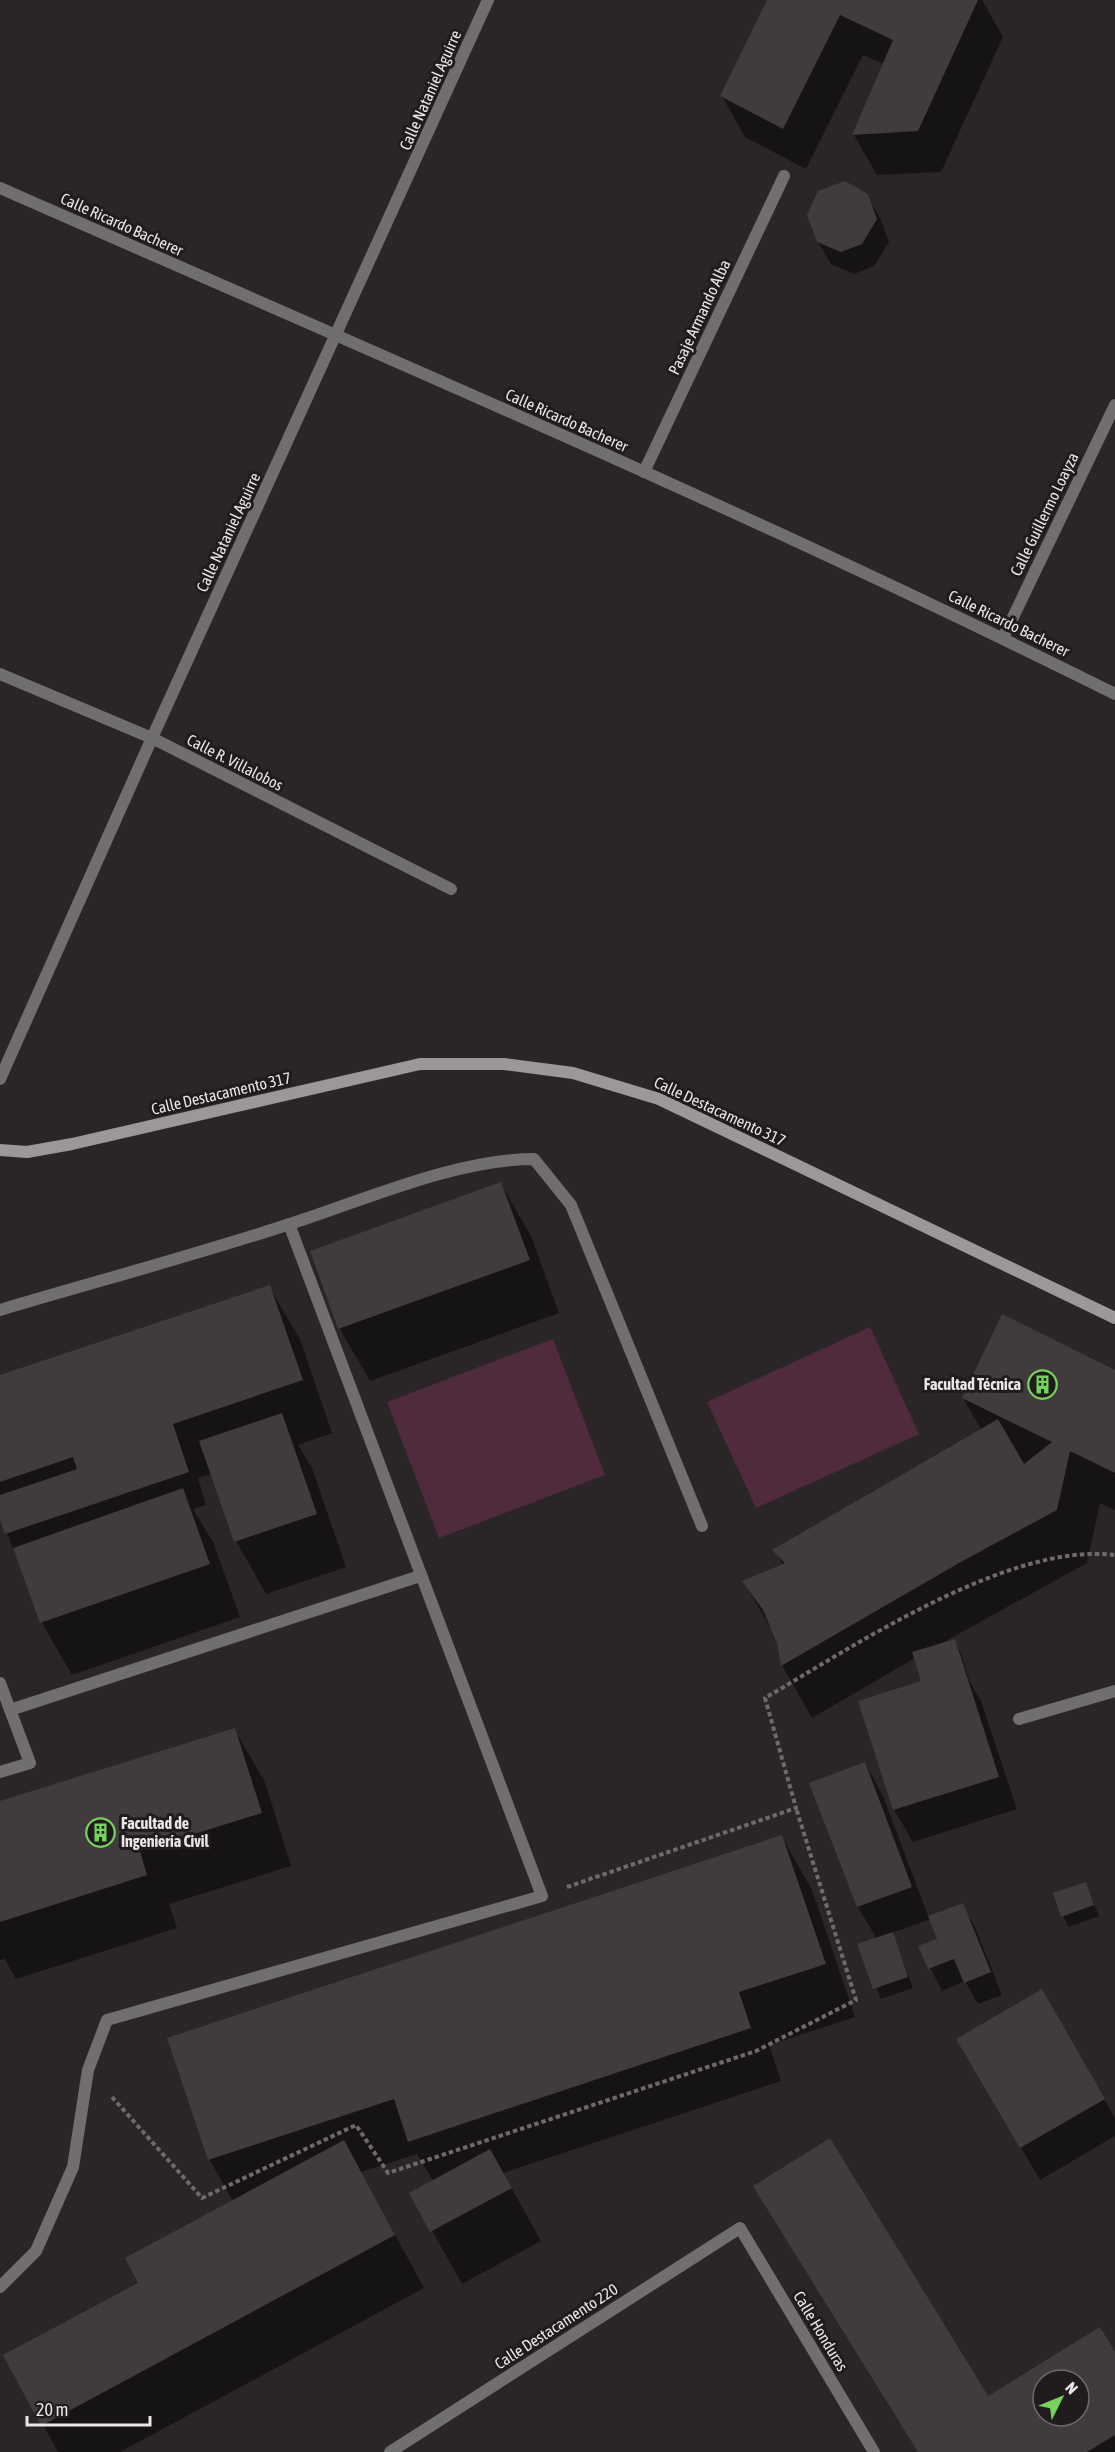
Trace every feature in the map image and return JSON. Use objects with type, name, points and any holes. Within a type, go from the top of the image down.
[{"type":"street","name":"Calle Nataniel Aguirre","points":[[0,1079],[152,738],[489,0]]},
{"type":"street","name":"Pasaje Armando Alba","points":[[644,472],[784,176]]},
{"type":"street","name":"Calle Ricardo Bacherer","points":[[0,188],[644,472],[1003,638],[1115,694]]},
{"type":"street","name":"Calle Guillermo Loayza","points":[[1003,638],[1115,405]]},
{"type":"street","name":"Calle R. Villalobos","points":[[0,674],[152,738],[451,889]]},
{"type":"street","name":"Calle Destacamento 317","points":[[0,1150],[27,1152],[72,1144],[420,1064],[504,1064],[573,1073],[659,1099],[1115,1318]]},
{"type":"street","points":[[0,1310],[290,1224],[469,1166],[505,1159],[534,1159],[572,1205],[702,1526]]},
{"type":"street","points":[[0,2287],[36,2251],[73,2167],[88,2070],[107,2020],[542,1896],[420,1576],[290,1224]]},
{"type":"street","points":[[10,1710],[420,1576]]},
{"type":"street","points":[[0,1683],[30,1763],[0,1772]]},
{"type":"street","points":[[1020,1719],[1115,1691]]},
{"type":"street","name":"Calle Destacamento 220","points":[[390,2452],[740,2228]]},
{"type":"street","name":"Calle Honduras","points":[[740,2228],[874,2452]]},
{"type":"path","points":[[88,2070],[202,2198],[356,2125],[387,2173],[756,2051],[856,2000],[796,1808],[765,1698],[911,1613],[1017,1566],[1092,1552],[1115,1555]]},
{"type":"path","points":[[542,1896],[796,1808]]},
{"type":"shaded area","points":[[870,1327],[919,1434],[756,1508],[707,1402]]},
{"type":"shaded area","points":[[553,1339],[605,1475],[439,1538],[387,1402]]},
{"type":"building","points":[[767,0],[978,0],[918,131],[852,135],[893,40],[840,15],[783,129],[720,96]]},
{"type":"building","points":[[845,181],[868,194],[877,219],[862,244],[841,252],[817,242],[807,215],[818,191]]},
{"type":"building","points":[[501,1182],[530,1260],[338,1329],[310,1251]]},
{"type":"building","points":[[270,1285],[303,1380],[173,1424],[189,1472],[5,1534],[0,1520],[0,1495],[77,1469],[73,1457],[0,1482],[0,1375]]},
{"type":"building","points":[[1002,1314],[1115,1370],[1115,1473],[1070,1451],[1057,1510],[959,1563],[781,1666],[777,1643],[763,1610],[742,1581],[785,1563],[772,1550],[998,1419],[1024,1464],[1052,1442],[962,1398]]},
{"type":"building","points":[[282,1413],[317,1514],[234,1542],[199,1441]]},
{"type":"building","points":[[183,1488],[210,1564],[40,1623],[13,1548]]},
{"type":"building","points":[[955,1639],[999,1777],[893,1810],[858,1701],[921,1681],[912,1652]]},
{"type":"building","name":"Facultad de Ingeniería Civil","points":[[235,1728],[262,1813],[140,1851],[147,1875],[0,1922],[0,1801]]},
{"type":"building","points":[[865,1762],[912,1887],[857,1907],[809,1783]]},
{"type":"building","points":[[782,1835],[826,1964],[739,1992],[751,2028],[408,2142],[394,2099],[208,2160],[167,2038]]},
{"type":"building","points":[[1086,1882],[1094,1905],[1061,1917],[1053,1893]]},
{"type":"building","points":[[963,1903],[991,1972],[964,1983],[954,1959],[928,1969],[918,1946],[937,1939],[928,1916]]},
{"type":"building","points":[[893,1932],[908,1977],[873,1989],[857,1944]]},
{"type":"building","points":[[1042,1989],[1105,2099],[1020,2148],[956,2039]]},
{"type":"building","points":[[830,2138],[988,2396],[1031,2370],[1031,2428],[1091,2428],[1091,2368],[1033,2368],[1100,2327],[1115,2352],[1115,2435],[1087,2452],[918,2452],[753,2186]]},
{"type":"building","points":[[344,2140],[395,2235],[41,2426],[3,2355],[138,2283],[125,2258]]},
{"type":"building","points":[[490,2149],[512,2188],[430,2232],[409,2193]]},
{"type":"place","name":"Facultad Técnica","points":[[1042,1384]]},
{"type":"place","name":"Facultad de Ingeniería Civil","points":[[100,1832]]}]
